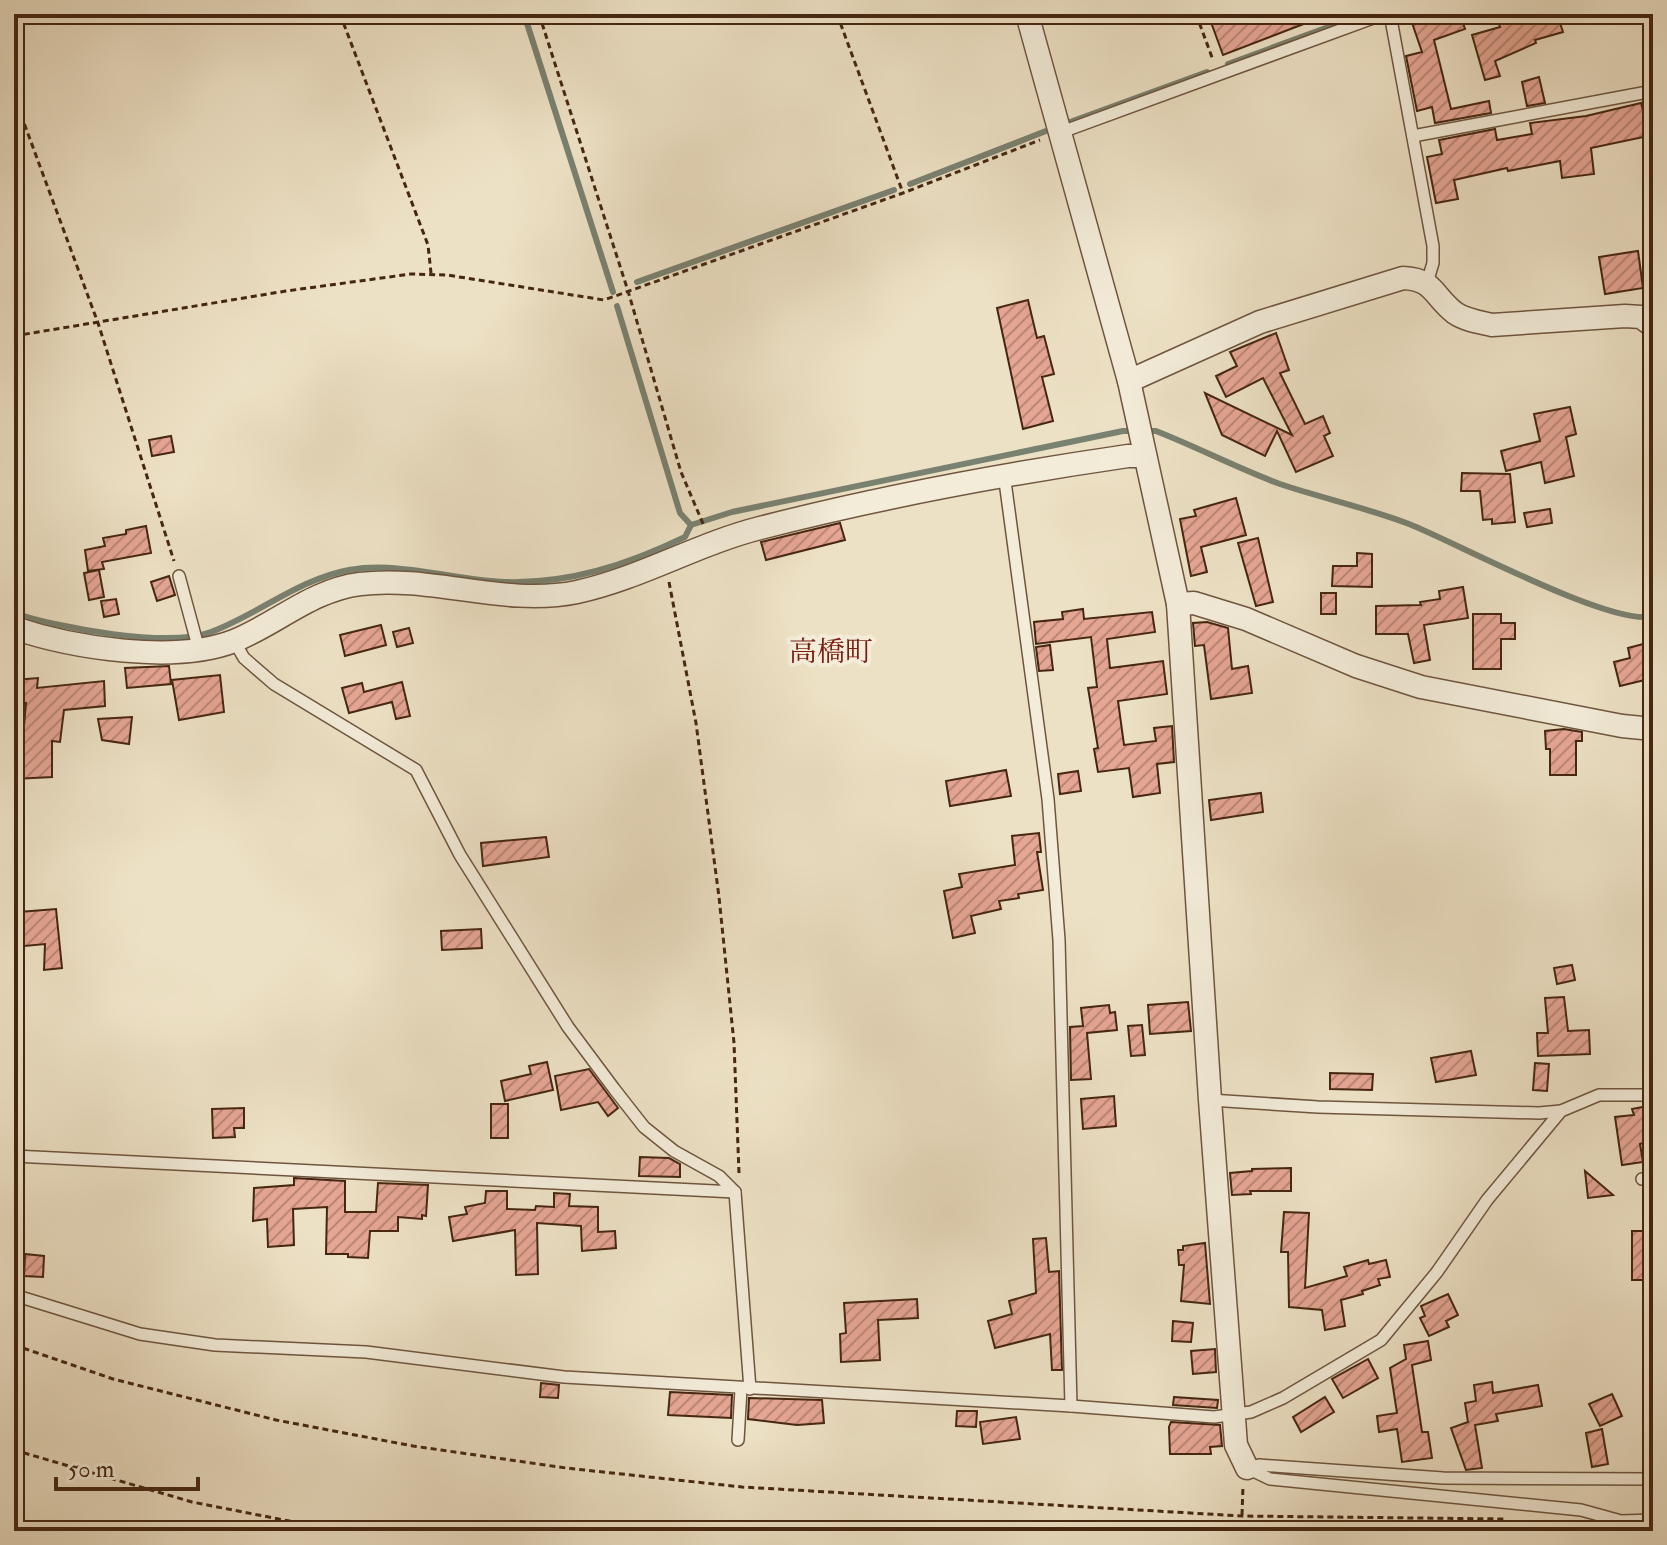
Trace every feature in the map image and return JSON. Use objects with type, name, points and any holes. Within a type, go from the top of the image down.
[{"type":"street","points":[[1027,14],[1129,381],[1178,604],[1236,1445],[1245,1473]]},
{"type":"street","points":[[1129,381],[1260,322],[1403,278],[1427,283],[1455,313],[1471,321],[1492,325],[1625,316],[1652,321]]},
{"type":"street","points":[[14,628],[44,638],[128,650],[234,641],[319,595],[359,584],[392,582],[500,595],[576,592],[758,528],[1004,474],[1128,456],[1144,449]]},
{"type":"street","points":[[1178,604],[1194,603],[1246,619],[1356,666],[1421,687],[1622,726],[1653,729]]},
{"type":"lane","points":[[1059,133],[1387,14],[1433,246],[1433,263],[1427,283]]},
{"type":"lane","points":[[1413,136],[1653,91]]},
{"type":"lane","points":[[1004,474],[1048,799],[1059,940],[1071,1406]]},
{"type":"lane","points":[[179,576],[198,645]]},
{"type":"lane","points":[[234,641],[244,658],[274,684],[416,770],[460,855],[568,1027],[615,1090],[644,1127],[674,1151],[719,1176],[735,1192],[746,1389],[738,1440]]},
{"type":"lane","points":[[1210,1100],[1318,1107],[1539,1113],[1561,1111],[1599,1095],[1653,1095]]},
{"type":"lane","points":[[14,1295],[140,1334],[215,1345],[366,1352],[494,1371],[746,1389],[1071,1406],[1214,1417],[1235,1415],[1251,1412],[1283,1398],[1381,1340],[1437,1272],[1487,1200],[1561,1111]]},
{"type":"lane","points":[[14,1156],[735,1192]]},
{"type":"lane","points":[[1245,1473],[1259,1465],[1443,1478],[1653,1479]]},
{"type":"lane","points":[[1245,1473],[1298,1483],[1581,1510],[1621,1521],[1653,1520]]},
{"type":"path","points":[[340,14],[428,245],[431,273]]},
{"type":"path","points":[[539,14],[628,291],[681,472],[711,545]]},
{"type":"path","points":[[837,14],[903,193]]},
{"type":"path","points":[[1196,14],[1219,75]]},
{"type":"path","points":[[14,96],[98,323],[179,576]]},
{"type":"path","points":[[14,336],[286,291],[431,273],[604,300],[903,193],[1059,133]]},
{"type":"path","points":[[664,563],[696,723],[719,897],[734,1043],[740,1182],[735,1192]]},
{"type":"path","points":[[14,1345],[113,1379],[276,1420],[413,1446],[566,1468],[742,1487],[1242,1516],[1505,1519]]},
{"type":"path","points":[[14,1450],[192,1502],[340,1531]]},
{"type":"path","points":[[1242,1516],[1245,1473]]},
{"type":"building","points":[[1208,14],[1327,14],[1327,15],[1223,55]]},
{"type":"building","points":[[1409,14],[1460,14],[1465,29],[1434,40],[1451,109],[1489,101],[1491,113],[1435,123],[1432,107],[1417,111],[1406,56],[1422,52]]},
{"type":"building","points":[[1495,14],[1557,14],[1563,32],[1535,40],[1536,43],[1495,61],[1500,76],[1485,80],[1472,35],[1500,27]]},
{"type":"building","points":[[1539,77],[1545,103],[1527,106],[1522,82]]},
{"type":"building","points":[[1641,103],[1644,114],[1653,113],[1653,135],[1591,148],[1594,174],[1562,178],[1560,161],[1508,171],[1507,168],[1454,180],[1458,199],[1436,203],[1427,157],[1442,154],[1439,140],[1495,129],[1497,140],[1532,134],[1530,123],[1586,116]]},
{"type":"building","points":[[1638,251],[1643,288],[1605,294],[1599,257]]},
{"type":"building","points":[[1028,300],[1037,338],[1044,336],[1054,374],[1042,377],[1053,421],[1023,429],[997,308]]},
{"type":"building","points":[[1276,333],[1289,370],[1280,373],[1305,424],[1323,416],[1330,433],[1324,436],[1333,456],[1296,472],[1277,431],[1265,456],[1222,435],[1205,393],[1292,435],[1263,378],[1226,397],[1216,376],[1237,366],[1230,352]]},
{"type":"building","points":[[1570,407],[1576,434],[1566,437],[1574,476],[1545,483],[1541,462],[1506,471],[1501,451],[1540,441],[1534,414]]},
{"type":"building","points":[[171,436],[174,452],[152,456],[149,440]]},
{"type":"building","points":[[1462,473],[1510,474],[1515,522],[1492,524],[1492,519],[1483,520],[1480,491],[1461,491]]},
{"type":"building","points":[[1236,498],[1246,535],[1201,547],[1207,572],[1191,576],[1180,519],[1196,516],[1194,510]]},
{"type":"building","points":[[1550,509],[1552,523],[1527,527],[1524,513]]},
{"type":"building","points":[[840,523],[845,540],[766,560],[761,542]]},
{"type":"building","points":[[146,526],[151,553],[102,562],[104,569],[88,571],[85,550],[105,546],[103,538]]},
{"type":"building","points":[[1258,538],[1273,602],[1256,606],[1238,543]]},
{"type":"building","points":[[1357,553],[1372,554],[1372,587],[1332,586],[1333,566],[1357,566]]},
{"type":"building","points":[[99,570],[104,597],[89,600],[84,573]]},
{"type":"building","points":[[169,576],[175,595],[157,601],[151,582]]},
{"type":"building","points":[[1463,587],[1468,618],[1424,625],[1430,660],[1414,663],[1408,634],[1376,634],[1376,606],[1421,605],[1420,602],[1440,599],[1439,591]]},
{"type":"building","points":[[1321,593],[1336,593],[1336,614],[1321,614]]},
{"type":"building","points":[[116,599],[119,614],[104,617],[101,601]]},
{"type":"building","points":[[1083,609],[1084,619],[1152,612],[1155,632],[1107,639],[1110,668],[1163,661],[1167,694],[1118,701],[1124,745],[1156,741],[1154,728],[1172,726],[1174,762],[1157,764],[1160,793],[1133,797],[1129,768],[1098,772],[1094,749],[1098,748],[1088,688],[1097,687],[1091,637],[1036,644],[1034,622],[1063,619],[1062,612]]},
{"type":"building","points":[[1473,614],[1501,614],[1501,623],[1515,623],[1515,639],[1501,639],[1501,669],[1473,669]]},
{"type":"building","points":[[1207,622],[1228,628],[1232,669],[1248,666],[1252,693],[1211,699],[1204,645],[1195,646],[1193,623]]},
{"type":"building","points":[[381,625],[386,645],[345,656],[340,635]]},
{"type":"building","points":[[409,628],[413,643],[397,647],[393,632]]},
{"type":"building","points":[[1647,643],[1653,678],[1620,686],[1614,662],[1630,658],[1628,648]]},
{"type":"building","points":[[1050,645],[1053,670],[1039,671],[1036,647]]},
{"type":"building","points":[[169,666],[171,684],[127,688],[125,668]]},
{"type":"building","points":[[220,675],[224,712],[179,720],[172,680]]},
{"type":"building","points":[[38,678],[37,688],[104,681],[105,706],[64,710],[60,742],[52,741],[52,777],[14,779],[14,760],[21,760],[26,703],[14,702],[14,680]]},
{"type":"building","points":[[402,682],[410,716],[396,719],[392,702],[349,713],[342,688],[362,683],[364,692]]},
{"type":"building","points":[[132,717],[129,744],[102,740],[98,719]]},
{"type":"building","points":[[1564,729],[1582,732],[1582,741],[1576,741],[1576,775],[1550,775],[1550,749],[1546,749],[1545,731]]},
{"type":"building","points":[[1006,770],[1011,796],[950,806],[946,781]]},
{"type":"building","points":[[1078,771],[1081,791],[1060,794],[1058,774]]},
{"type":"building","points":[[1261,793],[1263,812],[1211,820],[1209,800]]},
{"type":"building","points":[[1039,833],[1041,852],[1037,852],[1043,890],[999,901],[1001,909],[971,916],[975,933],[953,938],[944,891],[962,887],[959,874],[1015,865],[1012,836]]},
{"type":"building","points":[[546,837],[549,857],[483,866],[481,843]]},
{"type":"building","points":[[56,909],[62,968],[44,970],[45,944],[14,947],[14,921],[17,921],[19,912]]},
{"type":"building","points":[[481,929],[482,948],[442,950],[441,931]]},
{"type":"building","points":[[1572,965],[1575,980],[1557,984],[1554,968]]},
{"type":"building","points":[[1564,997],[1568,1031],[1589,1030],[1590,1054],[1538,1056],[1537,1033],[1548,1033],[1545,998]]},
{"type":"building","points":[[1188,1002],[1191,1031],[1150,1034],[1148,1005]]},
{"type":"building","points":[[1109,1005],[1110,1013],[1115,1012],[1117,1030],[1087,1033],[1091,1079],[1071,1080],[1070,1027],[1083,1026],[1081,1008]]},
{"type":"building","points":[[1142,1025],[1145,1055],[1131,1056],[1128,1026]]},
{"type":"building","points":[[1471,1051],[1476,1075],[1436,1082],[1431,1058]]},
{"type":"building","points":[[547,1062],[553,1090],[505,1101],[501,1081],[531,1074],[529,1066]]},
{"type":"building","points":[[1535,1063],[1549,1064],[1547,1091],[1533,1090]]},
{"type":"building","points":[[589,1069],[618,1108],[608,1116],[598,1102],[561,1110],[555,1076]]},
{"type":"building","points":[[1330,1073],[1373,1074],[1372,1090],[1330,1089]]},
{"type":"building","points":[[1114,1096],[1116,1126],[1083,1129],[1081,1099]]},
{"type":"building","points":[[491,1104],[508,1104],[508,1138],[491,1138]]},
{"type":"building","points":[[1653,1105],[1653,1141],[1640,1144],[1643,1162],[1622,1165],[1615,1117],[1634,1115],[1632,1109]]},
{"type":"building","points":[[244,1108],[244,1128],[234,1128],[235,1137],[213,1138],[212,1109]]},
{"type":"building","points":[[640,1157],[669,1158],[680,1164],[680,1177],[639,1176]]},
{"type":"building","points":[[1291,1168],[1291,1191],[1250,1191],[1251,1194],[1232,1195],[1230,1173]]},
{"type":"building","points":[[1585,1171],[1613,1195],[1588,1198]]},
{"type":"building","points":[[294,1178],[345,1181],[345,1212],[376,1212],[378,1183],[428,1185],[426,1216],[422,1215],[422,1219],[398,1217],[398,1231],[370,1231],[368,1258],[348,1257],[348,1254],[326,1254],[327,1207],[293,1209],[294,1245],[268,1247],[267,1219],[253,1221],[254,1188],[294,1185]]},
{"type":"building","points":[[486,1191],[507,1191],[507,1209],[535,1210],[536,1206],[554,1207],[554,1193],[570,1194],[569,1206],[598,1207],[598,1232],[615,1231],[616,1248],[582,1251],[581,1226],[537,1223],[538,1274],[516,1275],[515,1230],[453,1241],[449,1217],[467,1214],[465,1207],[485,1203]]},
{"type":"building","points":[[1284,1212],[1309,1213],[1305,1288],[1347,1276],[1344,1267],[1368,1260],[1369,1264],[1386,1260],[1390,1277],[1378,1279],[1380,1285],[1362,1291],[1363,1294],[1341,1300],[1345,1326],[1325,1330],[1322,1310],[1289,1307],[1288,1252],[1281,1252]]},
{"type":"building","points":[[1632,1231],[1653,1231],[1653,1280],[1632,1280]]},
{"type":"building","points":[[1046,1238],[1049,1272],[1059,1271],[1062,1370],[1052,1370],[1050,1334],[995,1348],[988,1321],[1012,1314],[1009,1301],[1036,1293],[1033,1239]]},
{"type":"building","points":[[1205,1243],[1210,1304],[1181,1301],[1184,1265],[1179,1265],[1178,1250],[1183,1250],[1183,1246]]},
{"type":"building","points":[[25,1254],[44,1256],[43,1277],[24,1276]]},
{"type":"building","points":[[1448,1294],[1458,1315],[1446,1321],[1449,1327],[1429,1336],[1420,1318],[1425,1316],[1421,1306]]},
{"type":"building","points":[[917,1299],[918,1318],[878,1320],[880,1360],[841,1362],[840,1334],[846,1333],[844,1303]]},
{"type":"building","points":[[1173,1321],[1193,1323],[1191,1342],[1172,1341]]},
{"type":"building","points":[[1428,1341],[1431,1360],[1412,1365],[1422,1432],[1428,1432],[1432,1458],[1402,1462],[1397,1429],[1379,1432],[1377,1416],[1397,1413],[1390,1368],[1406,1359],[1404,1345]]},
{"type":"building","points":[[1215,1349],[1216,1372],[1193,1374],[1191,1351]]},
{"type":"building","points":[[1368,1359],[1378,1378],[1343,1398],[1332,1379]]},
{"type":"building","points":[[1492,1382],[1493,1393],[1538,1385],[1542,1406],[1496,1414],[1498,1421],[1475,1425],[1482,1468],[1466,1470],[1451,1428],[1468,1422],[1465,1403],[1476,1401],[1474,1385]]},
{"type":"building","points":[[541,1383],[559,1385],[558,1398],[540,1397]]},
{"type":"building","points":[[670,1392],[732,1395],[731,1418],[668,1415]]},
{"type":"building","points":[[1612,1394],[1622,1416],[1600,1426],[1589,1404]]},
{"type":"building","points":[[1174,1397],[1218,1400],[1217,1408],[1173,1405]]},
{"type":"building","points":[[1325,1397],[1334,1412],[1301,1432],[1293,1417]]},
{"type":"building","points":[[749,1398],[822,1400],[824,1423],[797,1425],[748,1419]]},
{"type":"building","points":[[957,1411],[977,1411],[976,1427],[956,1426]]},
{"type":"building","points":[[1016,1417],[1020,1439],[983,1444],[980,1422]]},
{"type":"building","points":[[1171,1422],[1220,1425],[1222,1446],[1210,1447],[1211,1454],[1170,1454]]},
{"type":"building","points":[[1602,1429],[1608,1464],[1592,1467],[1586,1433]]},
{"type":"waterway","points":[[524,14],[613,292]]},
{"type":"waterway","points":[[1228,64],[1364,14]]},
{"type":"waterway","points":[[1070,122],[1207,72]]},
{"type":"waterway","points":[[910,184],[1046,131]]},
{"type":"waterway","points":[[637,282],[894,190]]},
{"type":"waterway","points":[[617,306],[680,513],[691,525]]},
{"type":"waterway","points":[[14,613],[84,630],[168,638],[211,632],[295,589],[349,570],[408,569],[505,582],[552,580],[597,571],[641,556],[685,537],[691,525],[732,512],[1135,431]]},
{"type":"waterway","points":[[1146,431],[1156,431],[1280,484],[1409,524],[1571,597],[1633,616],[1653,616]]},
{"type":"district","name":"高橋町","points":[[831,652]]}]
